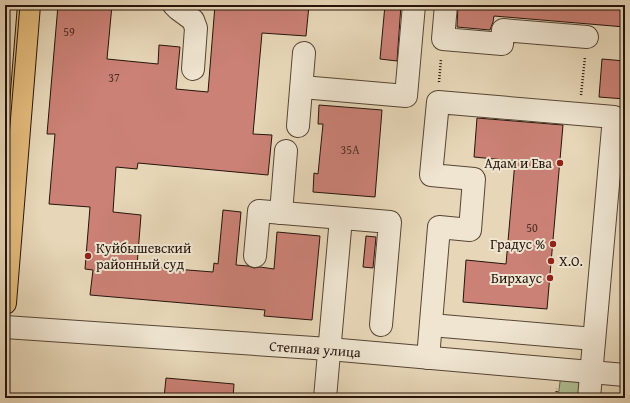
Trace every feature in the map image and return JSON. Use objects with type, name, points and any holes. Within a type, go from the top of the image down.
[{"type":"main road","points":[[5,303],[29,5]]},
{"type":"street","points":[[174,5],[193,20],[196,28],[193,69]]},
{"type":"street","points":[[302,87],[406,96],[414,5]]},
{"type":"street","points":[[446,5],[443,39],[502,44],[503,30],[587,37]]},
{"type":"street","points":[[298,126],[304,53]]},
{"type":"street","points":[[428,358],[439,227],[470,230],[474,179],[431,175],[438,102],[614,117],[589,398]]},
{"type":"street","points":[[281,213],[286,151]]},
{"type":"street","points":[[255,256],[259,211],[390,222],[381,324]]},
{"type":"street","points":[[325,398],[341,218]]},
{"type":"street","points":[[430,325],[594,339]]},
{"type":"street","name":"Степная улица","points":[[5,327],[329,349],[625,375]]},
{"type":"path","points":[[581,100],[587,37]]},
{"type":"path","points":[[438,102],[443,39]]},
{"type":"green space","points":[[561,374],[575,377],[583,389],[582,398],[558,398]]},
{"type":"building","points":[[58,5],[112,5],[107,59],[158,64],[159,45],[180,47],[176,89],[208,92],[215,5],[309,5],[306,36],[262,33],[253,134],[272,135],[268,175],[138,163],[137,169],[116,167],[113,212],[141,215],[137,266],[213,272],[214,263],[218,264],[223,210],[241,212],[236,265],[274,269],[277,232],[320,236],[312,320],[264,316],[265,310],[90,295],[93,270],[85,269],[90,207],[49,204],[55,134],[47,134]]},
{"type":"building","points":[[385,5],[401,5],[397,61],[380,59]]},
{"type":"building","points":[[458,5],[625,5],[625,27],[494,16],[490,30],[457,27]]},
{"type":"building","points":[[602,59],[625,61],[625,99],[599,97]]},
{"type":"building","points":[[319,105],[382,110],[375,197],[313,192],[314,173],[318,174],[323,124],[318,124]]},
{"type":"building","points":[[477,118],[563,125],[547,309],[463,302],[466,260],[506,264],[515,161],[474,157]]},
{"type":"building","points":[[366,236],[376,237],[373,268],[363,267]]},
{"type":"building","points":[[166,378],[234,384],[233,398],[164,398]]},
{"type":"tram line","points":[[5,66],[10,5]]},
{"type":"tram line","points":[[5,185],[20,5]]},
{"type":"place","name":"Адам и Ева","points":[[560,163]]},
{"type":"place","name":"Градус %","points":[[553,244]]},
{"type":"place","name":"Куйбышевский районный суд","points":[[88,256]]},
{"type":"place","name":"X.O.","points":[[551,261]]},
{"type":"place","name":"Бирхаус","points":[[550,278]]}]
